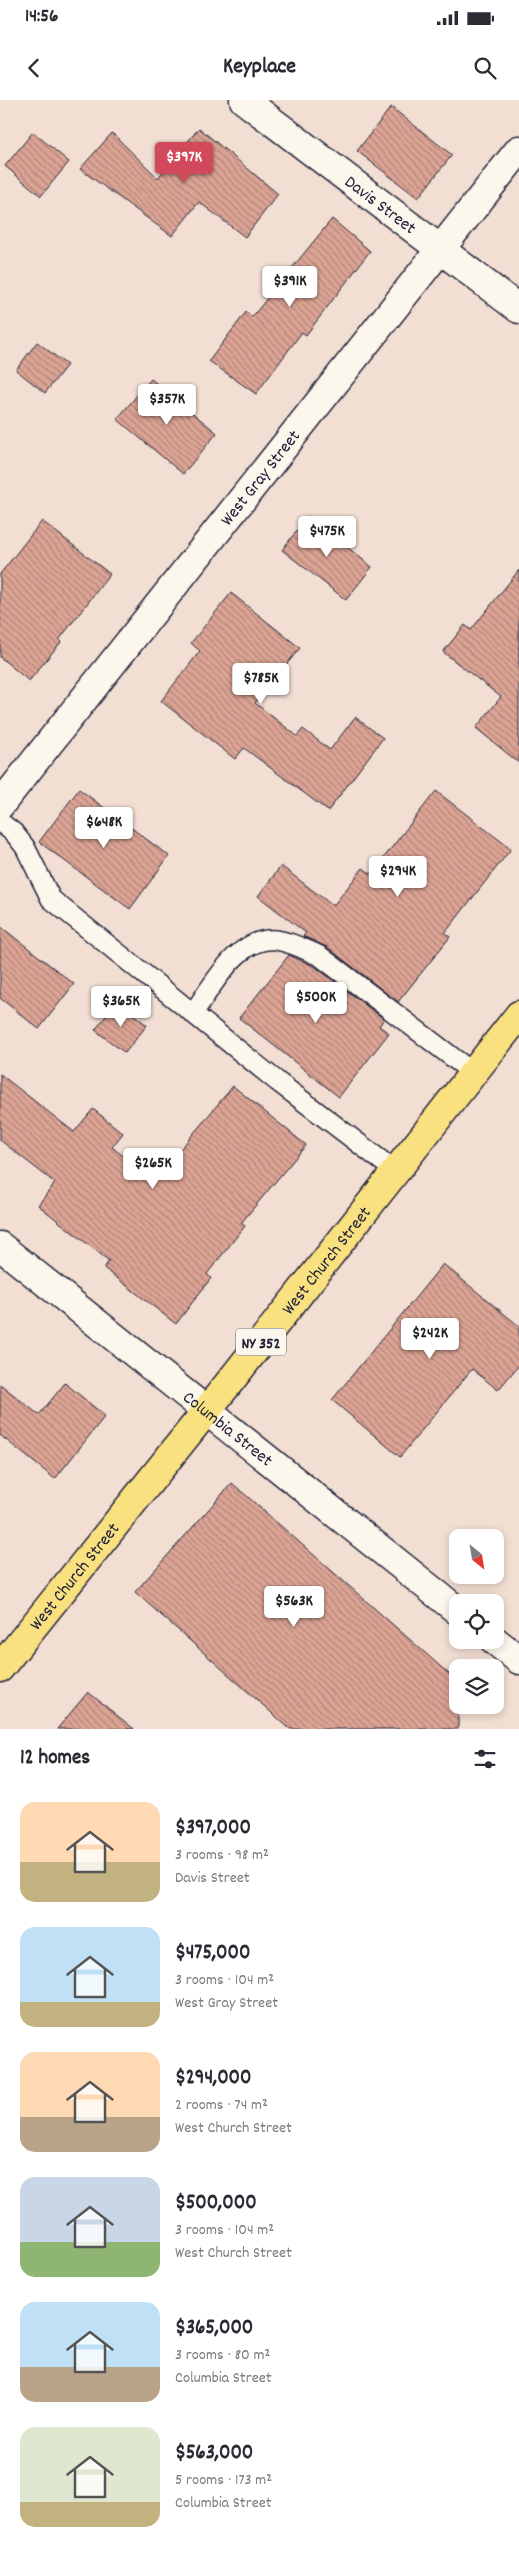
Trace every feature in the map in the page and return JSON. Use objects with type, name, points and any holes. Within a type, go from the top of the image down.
[{"type":"main road","name":"West Church Street","points":[[0,1668],[519,1015]]},
{"type":"street","name":"Davis Street","points":[[244,100],[519,308]]},
{"type":"street","name":"West Gray Street","points":[[0,805],[519,150]]},
{"type":"street","name":"Columbia Street","points":[[0,1246],[449,1604]]},
{"type":"street","points":[[504,1648],[519,1660]]},
{"type":"lane","points":[[0,822],[14,833],[25,847],[51,899],[278,1082],[395,1171]]},
{"type":"lane","points":[[193,1013],[244,948],[257,941],[276,940],[295,944],[320,956],[473,1073]]},
{"type":"building","points":[[391,107],[452,155],[418,198],[357,151]]},
{"type":"building","points":[[199,128],[278,194],[245,237],[199,202],[172,236],[80,169],[112,133],[158,178]]},
{"type":"building","points":[[33,132],[69,162],[41,196],[5,166]]},
{"type":"building","points":[[332,219],[370,251],[306,335],[302,332],[256,394],[209,361],[246,312],[252,317]]},
{"type":"building","points":[[37,342],[67,365],[45,393],[16,370]]},
{"type":"building","points":[[151,379],[217,433],[183,474],[117,419]]},
{"type":"building","points":[[308,516],[372,567],[346,600],[282,550]]},
{"type":"building","points":[[42,521],[110,574],[59,640],[61,642],[29,681],[0,657],[0,574]]},
{"type":"building","points":[[519,570],[519,763],[476,728],[501,697],[443,652],[465,625],[471,630]]},
{"type":"building","points":[[231,593],[300,648],[255,703],[297,736],[303,729],[330,750],[355,717],[383,738],[328,811],[244,748],[235,759],[161,701],[200,651],[191,643]]},
{"type":"building","points":[[79,789],[169,856],[130,909],[39,842]]},
{"type":"building","points":[[436,791],[511,849],[445,933],[450,937],[398,1002],[327,947],[303,936],[306,933],[258,896],[281,866],[333,906],[363,868],[371,874]]},
{"type":"building","points":[[0,926],[74,984],[39,1029],[0,998]]},
{"type":"building","points":[[289,955],[314,966],[384,1019],[379,1026],[389,1033],[339,1097],[239,1018]]},
{"type":"building","points":[[117,1002],[147,1025],[125,1053],[95,1030]]},
{"type":"building","points":[[0,1074],[74,1132],[93,1109],[123,1133],[112,1147],[154,1181],[233,1086],[306,1145],[241,1223],[245,1226],[207,1274],[211,1278],[176,1324],[104,1268],[109,1261],[38,1205],[55,1183],[0,1140]]},
{"type":"building","points":[[443,1264],[519,1326],[519,1365],[498,1390],[472,1369],[400,1457],[332,1400]]},
{"type":"building","points":[[65,1383],[105,1416],[55,1479],[0,1435],[0,1384],[39,1415]]},
{"type":"building","points":[[232,1483],[449,1674],[449,1714],[458,1714],[458,1729],[290,1729],[135,1592]]},
{"type":"building","points":[[88,1692],[134,1729],[57,1729]]}]
